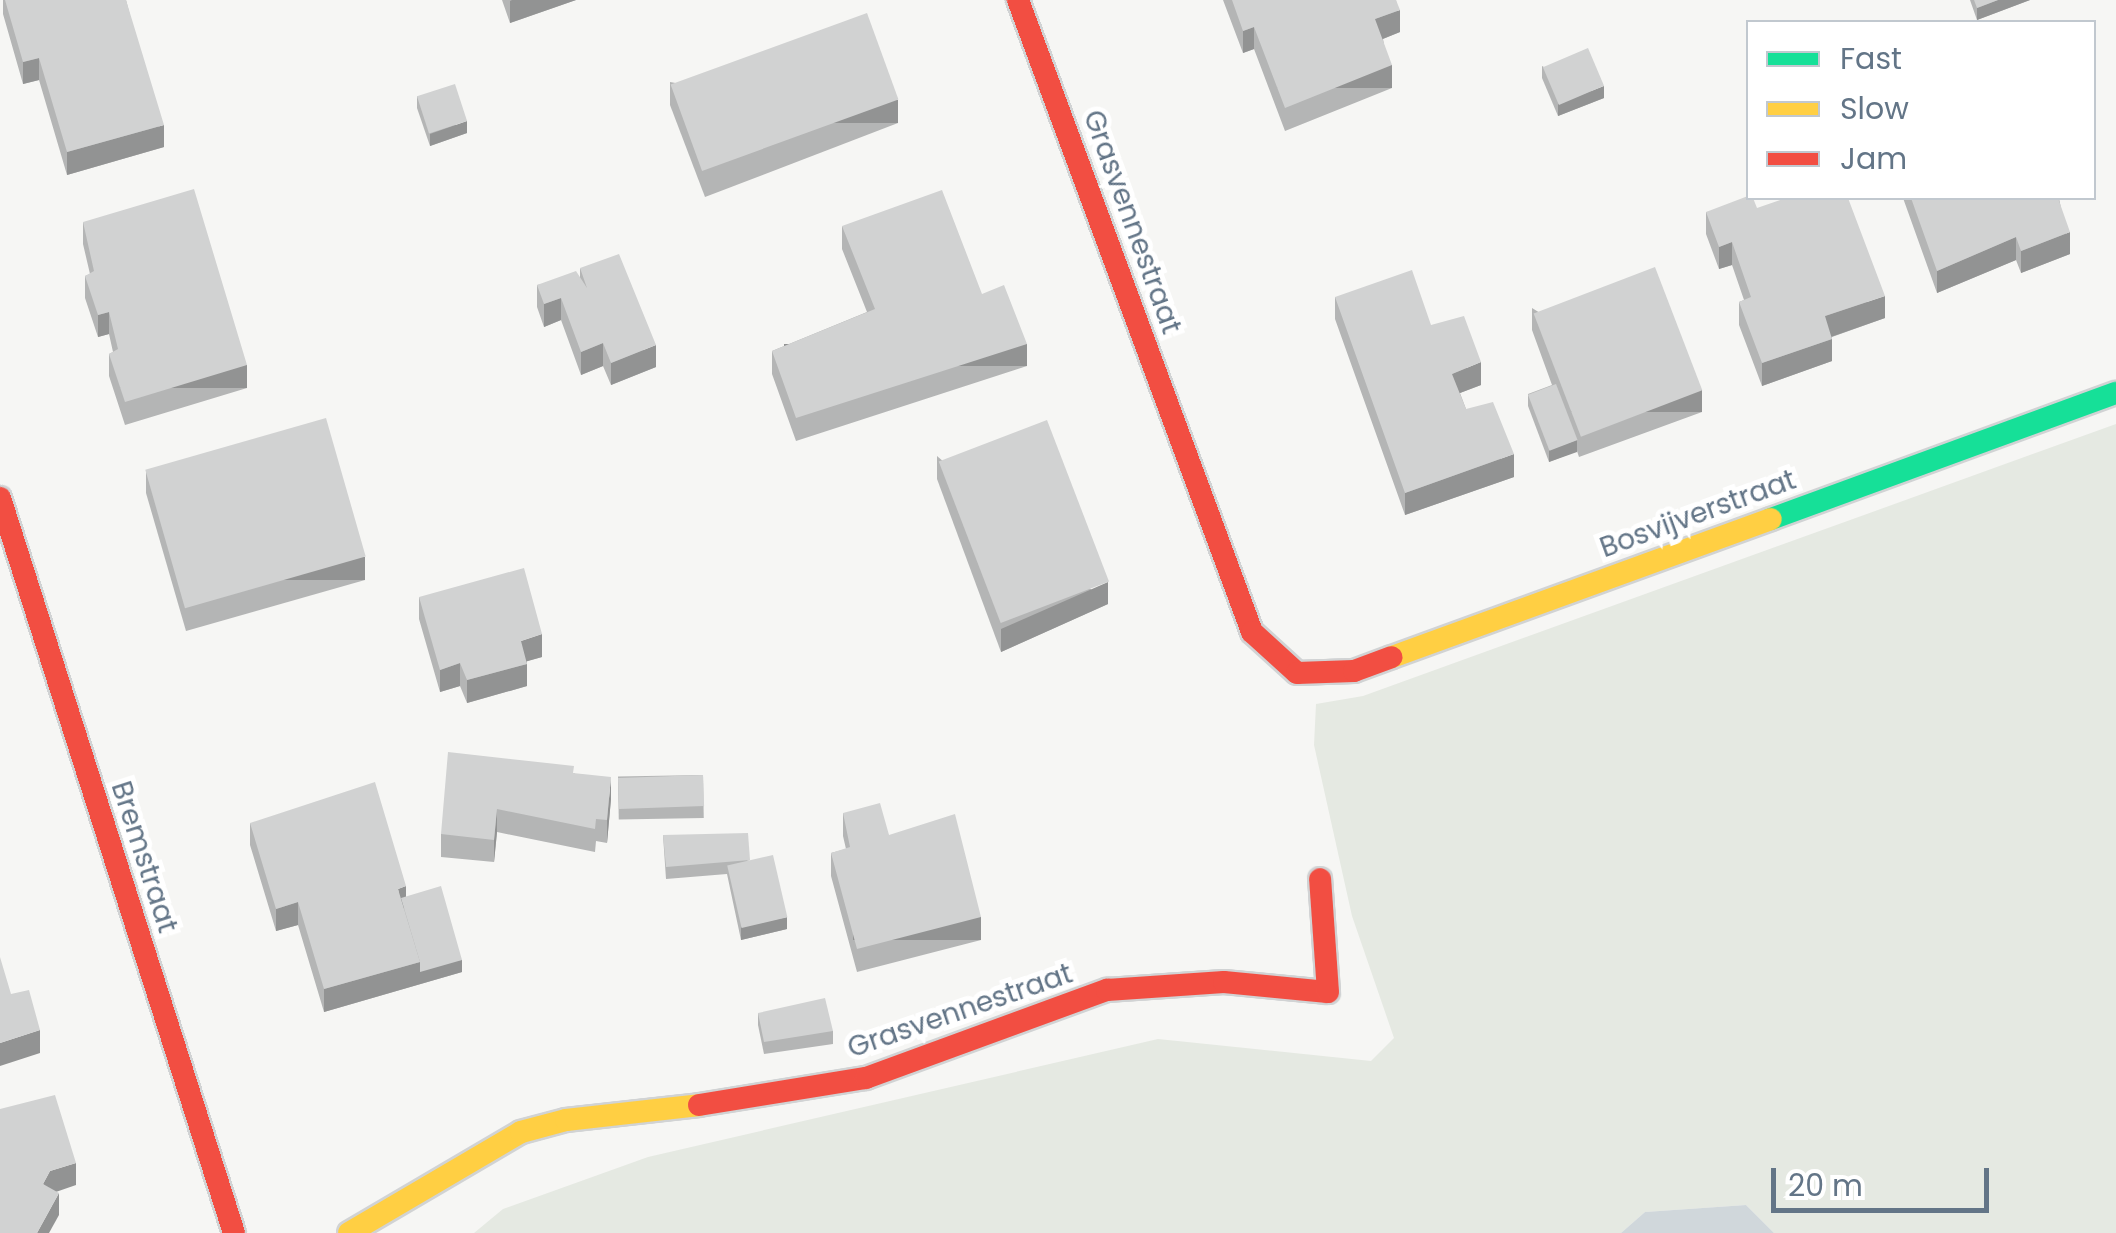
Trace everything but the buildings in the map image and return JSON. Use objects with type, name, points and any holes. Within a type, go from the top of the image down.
[{"type":"street","name":"Grasvennestraat","points":[[1018,0],[1252,632],[1298,673]]},
{"type":"street","name":"Bosvijverstraat","points":[[1298,673],[1354,671],[2116,393]]},
{"type":"street","name":"Bremstraat","points":[[0,498],[234,1233]]},
{"type":"street","name":"Grasvennestraat","points":[[349,1233],[490,1148],[566,1120],[782,1096],[866,1078],[1107,990],[1224,982],[1328,992],[1320,878]]},
{"type":"shaded area","points":[[2116,424],[2116,1233],[1774,1233],[1746,1205],[1645,1212],[1621,1233],[474,1233],[503,1209],[648,1157],[1158,1039],[1371,1061],[1394,1038],[1352,916],[1314,745],[1316,704],[1363,696]]},
{"type":"shaded area","points":[[1746,1205],[1774,1233],[1621,1233],[1645,1212]]},
{"type":"traffic: fast","points":[[1771,519],[2116,393]]},
{"type":"traffic: slow","points":[[1392,657],[1771,519]]},
{"type":"traffic: slow","points":[[349,1233],[521,1132],[566,1120],[699,1105]]},
{"type":"traffic: jam","points":[[1018,0],[1252,632],[1297,673],[1354,671],[1392,657]]},
{"type":"traffic: jam","points":[[0,498],[234,1233]]},
{"type":"traffic: jam","points":[[699,1105],[866,1078],[1107,990],[1224,982],[1328,992],[1320,879]]}]
